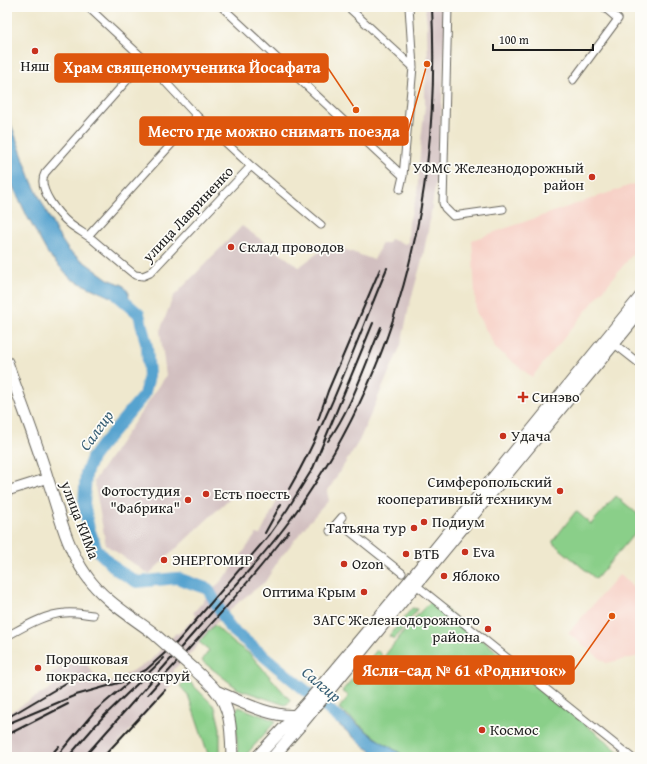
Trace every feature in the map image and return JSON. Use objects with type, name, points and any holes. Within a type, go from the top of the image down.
[{"type":"main road","points":[[273,757],[299,727],[307,709],[418,587],[610,341],[640,297]]},
{"type":"main road","points":[[325,688],[410,580],[610,341],[640,312]]},
{"type":"main road","name":"улица КИМа","points":[[7,362],[48,478],[65,532],[76,559],[86,575],[97,590],[152,632],[194,669],[216,691]]},
{"type":"main road","points":[[216,691],[254,707],[281,715],[295,716]]},
{"type":"main road","points":[[216,691],[222,700],[230,721],[232,757]]},
{"type":"main road","points":[[257,757],[295,716],[307,709]]},
{"type":"street","points":[[88,7],[145,60],[197,116],[251,166],[321,225]]},
{"type":"street","points":[[222,7],[403,176]]},
{"type":"street","points":[[348,7],[413,67]]},
{"type":"street","points":[[400,189],[403,176],[413,67],[409,7]]},
{"type":"street","points":[[448,7],[443,202],[445,208],[453,216],[502,209]]},
{"type":"street","points":[[573,80],[618,19],[604,7]]},
{"type":"street","points":[[145,60],[45,173],[42,180],[43,187],[55,209],[71,225],[88,236],[197,116]]},
{"type":"street","name":"улица Лавриненко","points":[[88,236],[135,274],[143,276],[150,273],[251,166]]},
{"type":"street","points":[[610,341],[640,364]]},
{"type":"street","points":[[7,491],[48,478]]},
{"type":"street","points":[[330,531],[340,519],[402,574]]},
{"type":"street","points":[[418,587],[631,757]]},
{"type":"street","points":[[7,636],[41,620],[63,613],[93,615]]},
{"type":"shaded area","points":[[425,7],[447,7],[439,158],[423,256],[409,307],[401,345],[359,441],[327,492],[329,500],[309,522],[278,561],[265,582],[241,600],[214,625],[192,652],[174,669],[174,682],[106,757],[7,757],[7,714],[54,686],[51,674],[70,661],[84,661],[102,685],[114,681],[150,661],[176,633],[178,634],[196,616],[193,613],[228,574],[256,534],[260,535],[278,499],[264,497],[231,497],[149,574],[106,545],[94,481],[166,376],[160,331],[173,297],[242,226],[299,267],[330,244],[374,260],[382,243],[388,243],[390,239],[405,244],[408,242],[409,222],[417,195],[425,106],[425,87],[428,66]]},
{"type":"shaded area","points":[[640,182],[640,245],[532,377],[496,349],[476,312],[472,240]]},
{"type":"shaded area","points":[[619,575],[640,592],[640,656],[606,663],[568,633]]},
{"type":"green space","points":[[616,496],[640,516],[640,527],[596,579],[553,543],[553,541],[576,511],[591,524]]},
{"type":"green space","points":[[433,599],[625,757],[407,757],[377,739],[339,708],[349,696],[342,691],[377,650],[382,655],[357,687],[377,666],[413,620]]},
{"type":"green space","points":[[412,608],[418,609],[394,639],[389,636]]},
{"type":"green space","points":[[214,625],[234,643],[250,654],[291,701],[285,705],[238,689],[202,661],[209,650],[199,642]]},
{"type":"green space","points":[[187,679],[215,707],[220,728],[220,757],[209,757],[188,695],[180,686]]},
{"type":"green space","points":[[239,707],[276,721],[244,757],[238,757],[235,711]]},
{"type":"water","points":[[7,113],[32,182],[57,233],[69,251],[108,279],[123,285],[129,293],[128,305],[71,279],[48,254],[28,218],[7,174]]},
{"type":"water","points":[[331,704],[337,712],[344,714],[374,737],[406,757],[381,757],[365,747],[324,712]]},
{"type":"waterway","name":"Салгир","points":[[117,295],[139,314],[147,347],[149,376],[144,395],[92,458],[86,473],[84,504],[89,529],[97,550],[117,570],[137,582],[177,578],[208,589],[230,628],[340,719]]},
{"type":"railway","points":[[84,757],[284,529],[331,458],[362,398],[387,337],[407,274],[421,209],[429,143],[433,76],[432,7]]},
{"type":"railway","points":[[289,489],[317,436],[387,268]]},
{"type":"railway","points":[[318,420],[328,391],[380,269]]},
{"type":"railway","points":[[173,647],[270,534],[313,468],[373,323]]},
{"type":"railway","points":[[328,441],[337,428],[351,400],[381,327]]},
{"type":"railway","points":[[265,533],[281,504]]},
{"type":"railway","points":[[148,694],[238,594],[289,531]]},
{"type":"railway","points":[[7,724],[76,695],[122,682],[146,670],[176,643]]},
{"type":"railway","points":[[68,757],[101,719],[164,658]]},
{"type":"railway","points":[[7,718],[83,673]]},
{"type":"railway","points":[[56,757],[95,711],[128,683]]},
{"type":"railway","points":[[103,757],[165,690]]},
{"type":"railway","points":[[7,735],[68,704]]},
{"type":"railway","points":[[49,757],[59,746]]},
{"type":"place","name":"Няш","points":[[35,51]]},
{"type":"place","name":"Место где можно снимать поезда","points":[[427,64]]},
{"type":"place","name":"Храм священомученика Йосафата","points":[[356,110]]},
{"type":"place","name":"УФМС Железнодорожный район","points":[[592,177]]},
{"type":"place","name":"Склад проводов","points":[[231,247]]},
{"type":"place","name":"Синэво","points":[[523,397]]},
{"type":"place","name":"Удача","points":[[503,436]]},
{"type":"place","name":"Симферопольский кооперативный техникум","points":[[560,491]]},
{"type":"place","name":"Есть поесть","points":[[206,494]]},
{"type":"place","name":"Фотостудия \"Фабрика\"","points":[[188,500]]},
{"type":"place","name":"Подиум","points":[[424,522]]},
{"type":"place","name":"Татьяна тур","points":[[414,528]]},
{"type":"place","name":"Eva","points":[[465,552]]},
{"type":"place","name":"ВТБ","points":[[406,554]]},
{"type":"place","name":"ЭНЕРГОМИР","points":[[164,560]]},
{"type":"place","name":"Ozon","points":[[344,564]]},
{"type":"place","name":"Яблоко","points":[[444,576]]},
{"type":"place","name":"Оптима Крым","points":[[364,592]]},
{"type":"place","name":"Ясли–сад № 61 «Родничок»","points":[[612,616]]},
{"type":"place","name":"ЗАГС Железнодорожного района","points":[[488,629]]},
{"type":"place","name":"Порошковая покраска, пескоструй","points":[[38,668]]},
{"type":"place","name":"Космос","points":[[482,730]]}]
